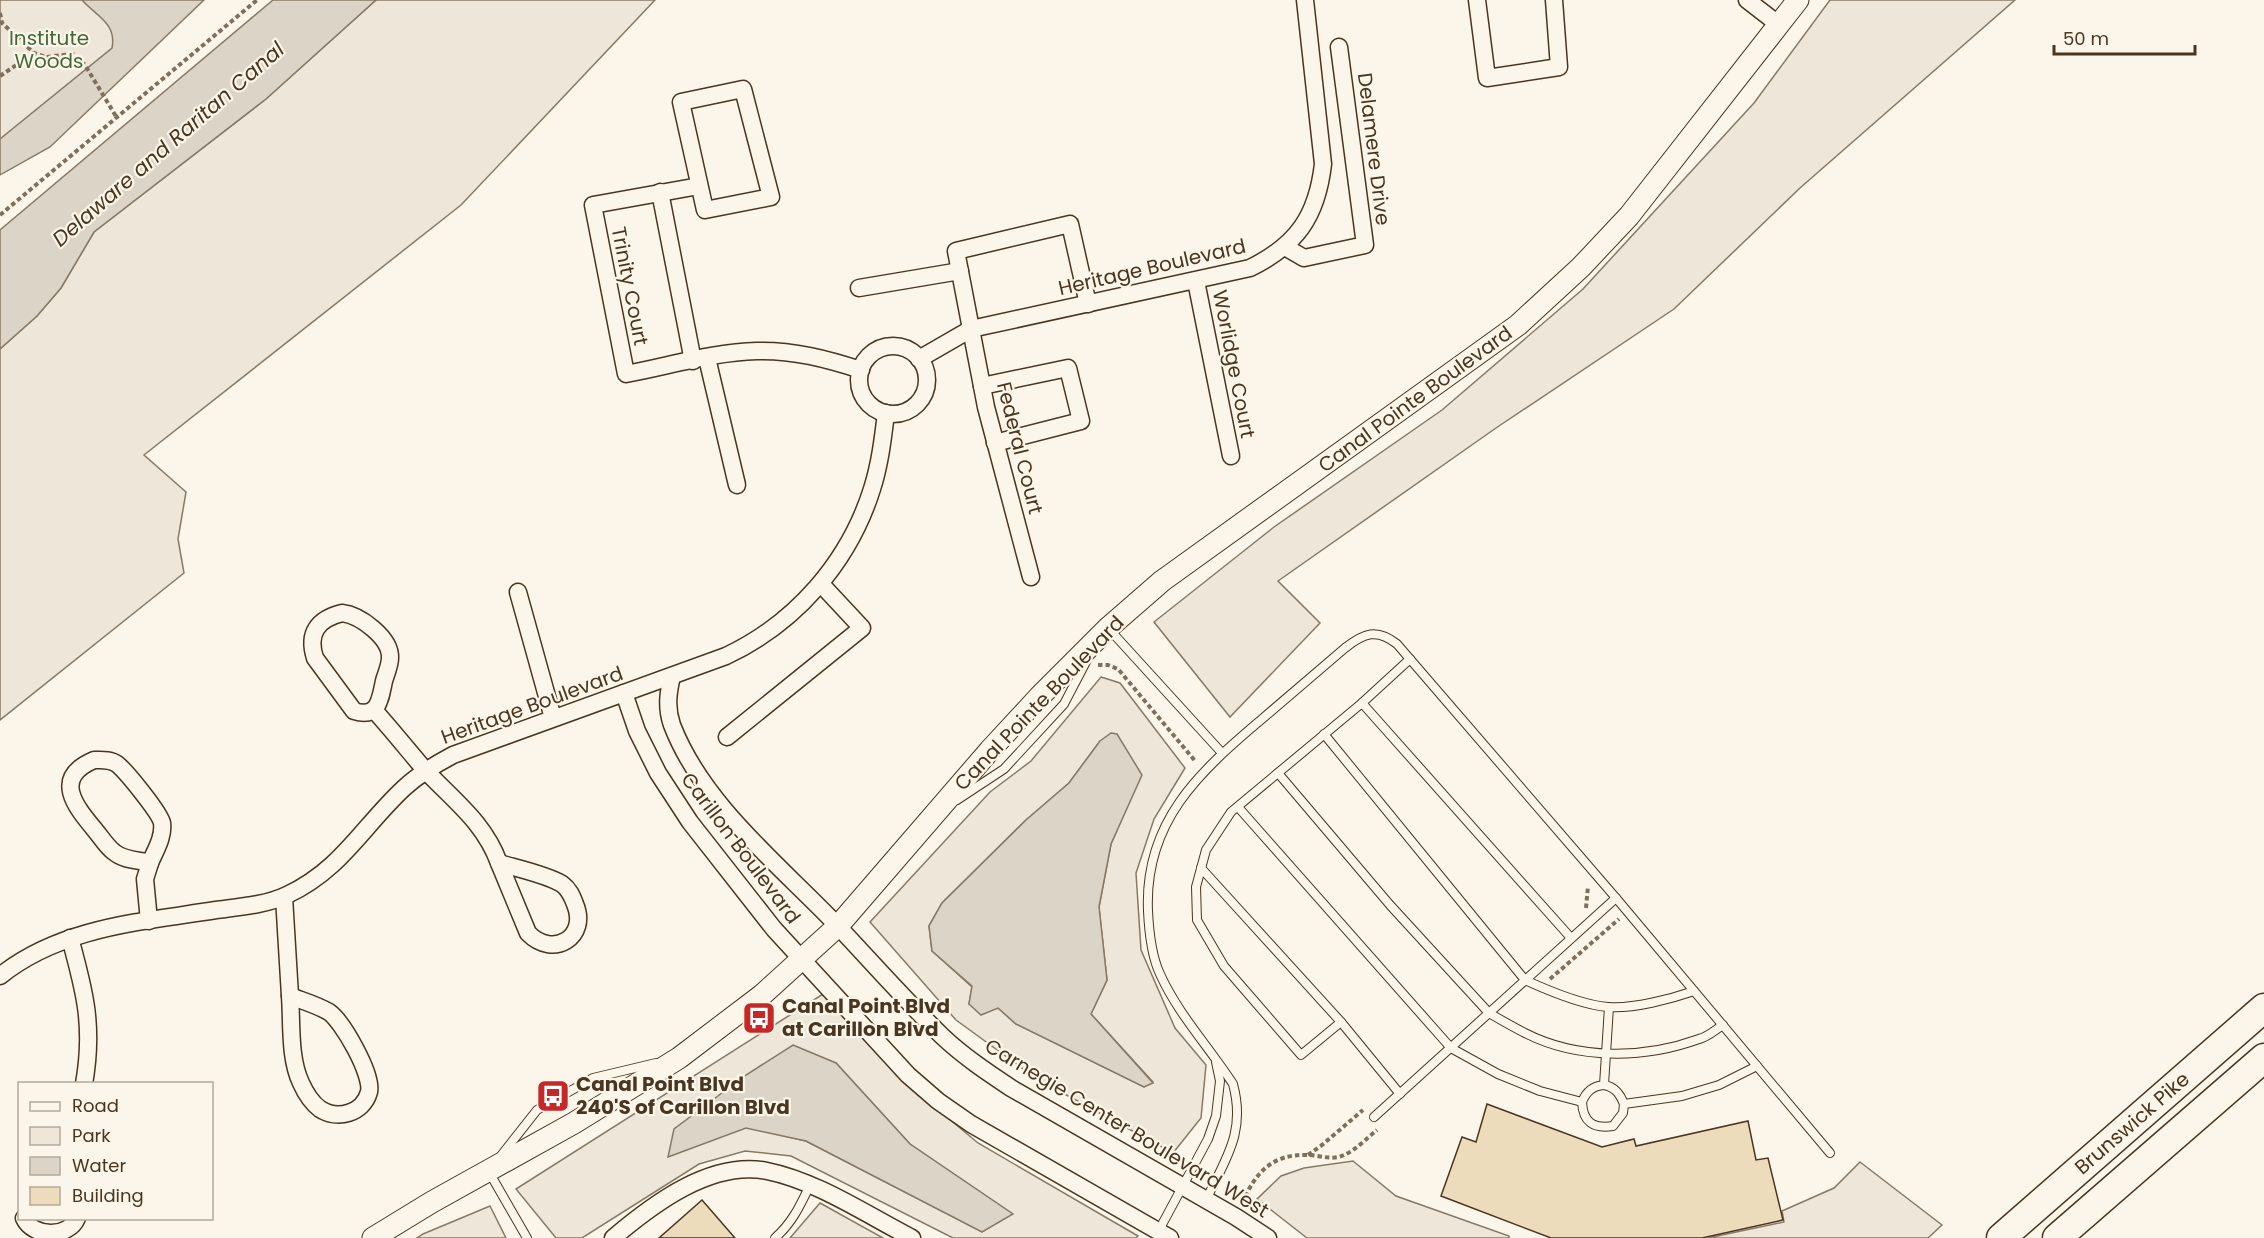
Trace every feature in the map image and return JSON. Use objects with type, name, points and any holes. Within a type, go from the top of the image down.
[{"type":"highway","name":"Brunswick Pike","points":[[2001,1238],[2264,1008]]},
{"type":"highway","name":"Brunswick Pike","points":[[2057,1238],[2264,1058]]},
{"type":"street","name":"Heritage Boulevard","points":[[919,359],[971,329],[1250,268],[1285,247],[1300,231],[1311,213],[1320,189],[1323,164],[1305,0]]},
{"type":"street","points":[[1477,0],[1487,78],[1559,66],[1554,0]]},
{"type":"street","points":[[1747,0],[1778,24]]},
{"type":"street","name":"Canal Pointe Boulevard","points":[[373,1238],[432,1202],[574,1123],[679,1058],[762,995],[838,926],[1031,706],[1103,633],[1162,581],[1518,325],[1581,267],[1629,216],[1798,0]]},
{"type":"street","name":"Delamere Drive","points":[[1285,247],[1304,258],[1365,245],[1339,46]]},
{"type":"street","points":[[743,89],[771,196],[705,210],[699,186],[681,102],[743,89]]},
{"type":"street","name":"Trinity Court","points":[[699,186],[593,206],[626,374],[756,351],[827,359],[861,370]]},
{"type":"street","points":[[660,192],[700,360],[737,485]]},
{"type":"street","points":[[859,288],[960,270],[956,251],[1070,224],[1088,304]]},
{"type":"street","name":"Federal Court","points":[[960,270],[995,443],[1031,577]]},
{"type":"street","name":"Worlidge Court","points":[[1196,280],[1231,456]]},
{"type":"street","points":[[898,346],[910,350],[919,359],[927,377],[926,390],[920,401],[910,410],[898,414],[885,413],[872,406],[863,396],[860,382],[861,370],[873,352],[886,347],[898,346]]},
{"type":"street","points":[[982,386],[1068,368],[1081,421],[995,443]]},
{"type":"street","name":"Heritage Boulevard","points":[[0,976],[40,950],[94,930],[257,904],[284,897],[311,883],[331,868],[404,788],[426,770],[453,755],[726,656],[768,632],[794,611],[821,584],[846,549],[873,488],[885,413]]},
{"type":"street","points":[[727,736],[862,628],[821,584]]},
{"type":"street","points":[[518,592],[553,718]]},
{"type":"street","points":[[342,613],[353,614],[362,619],[388,647],[390,658],[379,703],[374,710],[363,714],[354,711],[315,658],[312,648],[313,636],[318,625],[328,616],[342,613]]},
{"type":"street","name":"Carillon Boulevard","points":[[672,676],[668,693],[668,709],[672,725],[691,761],[715,798],[743,833],[838,926]]},
{"type":"street","name":"Carillon Boulevard","points":[[624,693],[637,731],[658,773],[690,822],[774,929],[802,958]]},
{"type":"street","points":[[374,710],[426,770],[468,811],[483,831],[528,933],[535,941],[544,945],[566,941],[573,934],[579,922],[578,912],[570,892],[557,882],[499,863]]},
{"type":"street","points":[[149,921],[145,879],[162,835],[162,823],[157,812],[116,764],[106,760],[94,760],[84,764],[74,773],[70,784],[75,807],[113,852],[123,857],[150,863]]},
{"type":"street","points":[[284,897],[290,996],[295,1064],[301,1082],[311,1100],[331,1114],[344,1115],[357,1109],[364,1103],[369,1092],[369,1080],[340,1023],[330,1013],[290,996]]},
{"type":"street","name":"Carnegie Center Boulevard West","points":[[838,926],[943,1037],[976,1065],[1011,1088],[1268,1238]]},
{"type":"street","points":[[70,938],[84,988],[89,1019],[89,1051],[84,1082]]},
{"type":"street","points":[[802,958],[908,1075],[938,1101],[971,1124],[1161,1236]]},
{"type":"street","points":[[613,1238],[668,1197],[707,1177],[739,1170],[765,1171],[793,1178],[912,1238]]},
{"type":"street","points":[[25,1220],[35,1233],[44,1238],[57,1238],[69,1231],[76,1220]]},
{"type":"lane","points":[[934,815],[1004,769],[1064,704],[1103,633],[1222,753]]},
{"type":"lane","points":[[1206,1200],[1230,1150],[1236,1133],[1238,1115],[1233,1084],[1178,1006],[1158,971],[1153,953],[1148,913],[1151,870],[1160,838],[1171,814],[1202,772],[1358,638],[1373,633],[1387,636],[1397,644],[1616,898],[1830,1153]]},
{"type":"lane","points":[[1341,1022],[1300,1055],[1224,966],[1197,920],[1196,886],[1206,849],[1231,812],[1362,703],[1410,659]]},
{"type":"lane","points":[[1362,703],[1568,935]]},
{"type":"lane","points":[[1324,734],[1525,980],[1554,994],[1609,1007],[1666,1001],[1694,991]]},
{"type":"lane","points":[[1278,773],[1390,905],[1489,1013],[1527,1034],[1569,1048],[1606,1054],[1650,1052],[1671,1047],[1701,1039],[1723,1025]]},
{"type":"lane","points":[[1238,807],[1451,1048],[1498,1074],[1540,1090],[1582,1102]]},
{"type":"lane","points":[[1201,868],[1341,1022],[1400,1094]]},
{"type":"lane","points":[[1374,1117],[1525,980],[1568,935],[1616,898]]},
{"type":"lane","points":[[1604,1085],[1609,1007]]},
{"type":"lane","points":[[1161,1236],[1182,1187],[1208,1139],[1216,1116],[1220,1081],[1215,1056]]},
{"type":"lane","points":[[528,1238],[488,1172],[537,1110],[593,1078],[679,1058]]},
{"type":"lane","points":[[1624,1104],[1682,1096],[1719,1085],[1757,1066]]},
{"type":"lane","points":[[1604,1085],[1617,1091],[1624,1104],[1623,1113],[1618,1121],[1612,1126],[1604,1127],[1595,1126],[1587,1120],[1582,1112],[1582,1102],[1586,1093],[1604,1085]]},
{"type":"lane","points":[[775,1238],[789,1226],[810,1185]]},
{"type":"path","points":[[0,215],[257,0]]},
{"type":"path","points":[[0,14],[2,23],[34,53],[46,57],[73,54],[85,65],[117,118]]},
{"type":"path","points":[[0,76],[34,53]]},
{"type":"path","points":[[1076,680],[1097,665],[1108,665],[1118,669],[1191,754],[1202,772]]},
{"type":"path","points":[[1568,935],[1586,910],[1588,889],[1586,882]]},
{"type":"path","points":[[1308,1155],[1366,1107]]},
{"type":"green space","name":"Institute Woods","points":[[0,0],[184,0],[0,153]]},
{"type":"green space","points":[[376,0],[655,0],[461,205],[144,455],[186,492],[178,539],[184,573],[0,720],[0,349],[37,316],[61,288],[94,232],[266,99]]},
{"type":"green space","points":[[1830,0],[2015,0],[1800,188],[1674,309],[1496,428],[1278,581],[1320,623],[1230,717],[1154,622],[1274,527],[1442,410],[1583,289],[1754,103]]},
{"type":"green space","points":[[1101,677],[1120,683],[1185,768],[1154,819],[1136,873],[1141,950],[1175,1028],[1206,1065],[1201,1118],[1173,1153],[1037,1079],[956,1020],[870,922],[990,792],[1031,761]],"holes":[[[1100,741],[1141,775],[1111,844],[1099,907],[1107,980],[1091,1014],[1153,1082],[1144,1087],[1016,1024],[998,1008],[969,1004],[972,987],[932,951],[929,926],[942,903],[1026,820],[1069,783]]]},
{"type":"green space","points":[[823,994],[906,1083],[978,1143],[1138,1236],[1136,1238],[953,1238],[791,1156],[745,1151],[699,1164],[582,1238],[556,1238],[516,1189]],"holes":[[[836,1063],[910,1144],[1012,1214],[982,1232],[806,1141],[746,1127]]]},
{"type":"green space","points":[[1353,1161],[1396,1196],[1509,1236],[1509,1238],[1307,1238],[1257,1199],[1281,1176],[1304,1168]]},
{"type":"green space","points":[[1860,1162],[1942,1225],[1928,1238],[1708,1238],[1784,1222],[1782,1211],[1834,1188]]},
{"type":"green space","points":[[820,1203],[883,1238],[790,1238]]},
{"type":"green space","points":[[490,1206],[506,1238],[417,1238],[423,1234]]},
{"type":"water","points":[[82,0],[204,0],[50,147],[0,175],[0,139],[112,48],[113,39],[108,26]]},
{"type":"water","name":"Delaware and Raritan Canal","points":[[273,0],[376,0],[266,99],[94,232],[61,288],[37,316],[0,349],[0,230]]},
{"type":"water","points":[[1111,733],[1117,734],[1142,775],[1111,844],[1099,907],[1107,980],[1091,1014],[1153,1083],[1144,1087],[1016,1024],[998,1008],[981,1015],[969,1004],[972,986],[932,951],[929,926],[942,903],[1026,820],[1069,783],[1100,741]]},
{"type":"water","points":[[793,1045],[836,1063],[910,1144],[1013,1214],[982,1232],[806,1141],[746,1128],[668,1157],[674,1129],[746,1075]]},
{"type":"building","points":[[1487,1104],[1602,1147],[1634,1139],[1636,1146],[1748,1121],[1756,1160],[1768,1158],[1783,1220],[1702,1238],[1551,1238],[1441,1196],[1462,1137],[1476,1142]]},
{"type":"building","points":[[702,1200],[735,1238],[659,1238]]},
{"type":"place","name":"Canal Point Blvd at Carillon Blvd","points":[[759,1018]]},
{"type":"place","name":"Canal Point Blvd 240'S of Carillon Blvd","points":[[553,1096]]}]
